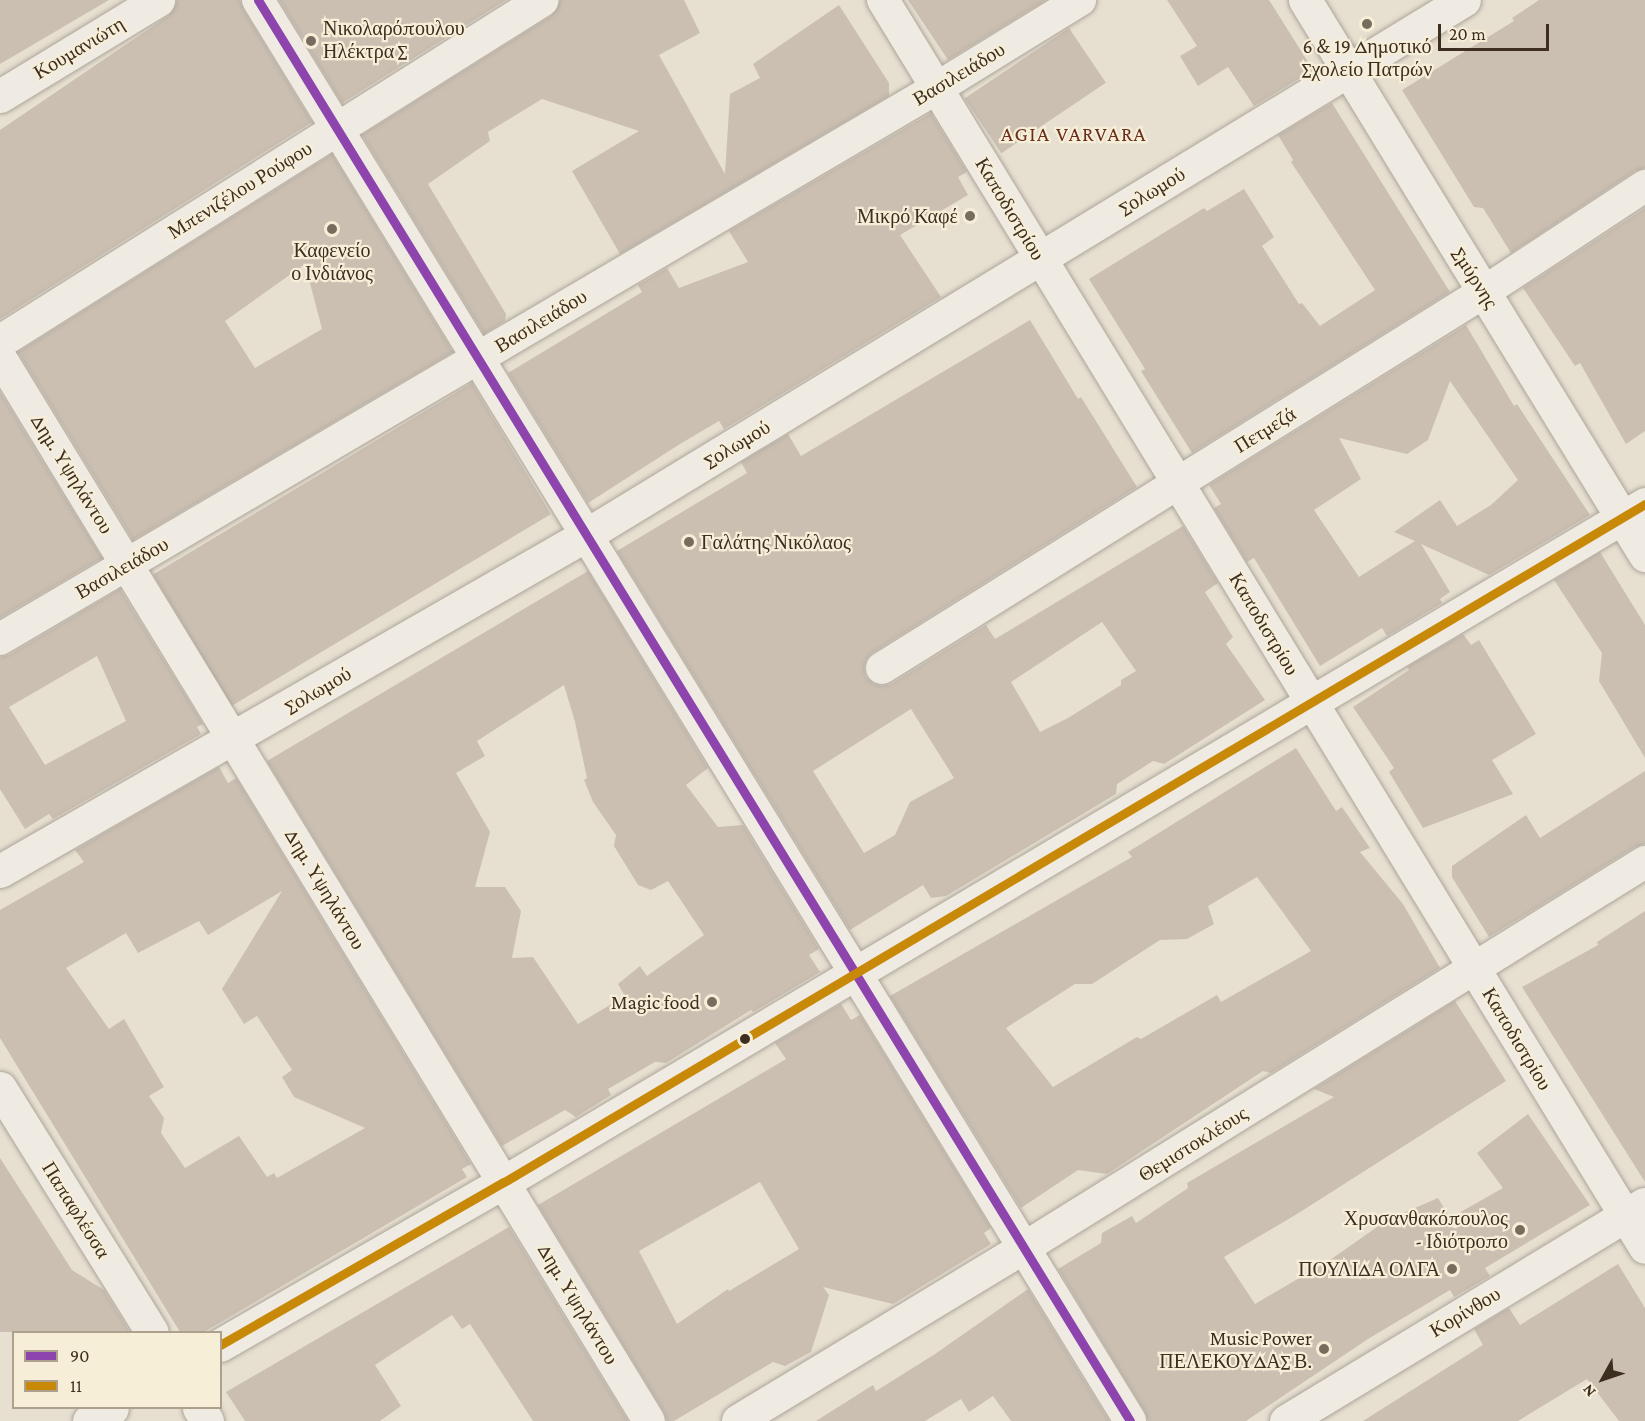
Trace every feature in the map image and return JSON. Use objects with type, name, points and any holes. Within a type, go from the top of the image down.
[{"type":"street","name":"Κουμανιώτη","points":[[0,96],[158,0]]},
{"type":"street","points":[[258,0],[1130,1421]]},
{"type":"street","name":"Μπενιζέλου Ρούφου","points":[[0,341],[541,0]]},
{"type":"street","name":"Καποδιστρίου","points":[[883,0],[1474,969],[1635,1210],[1645,1248]]},
{"type":"street","name":"Βασιλειάδου","points":[[0,639],[937,88],[1080,0]]},
{"type":"street","name":"Σμύρνης","points":[[1305,0],[1484,292],[1634,511],[1645,555]]},
{"type":"street","name":"Σολωμού","points":[[0,871],[234,739],[586,535],[1464,0]]},
{"type":"street","name":"Πετμεζά","points":[[882,668],[1484,292],[1645,186]]},
{"type":"street","name":"Δημ. Υψηλάντου","points":[[0,357],[649,1421]]},
{"type":"street","points":[[222,1344],[504,1182],[1634,511]]},
{"type":"street","name":"Θεμιστοκλέους","points":[[738,1421],[1024,1248],[1645,862]]},
{"type":"street","name":"Παπαφλέσσα","points":[[0,1088],[151,1331]]},
{"type":"street","name":"Κορίνθου","points":[[1286,1421],[1635,1210]]},
{"type":"street","points":[[89,1421],[109,1409]]},
{"type":"building","points":[[0,0],[109,0],[0,64]]},
{"type":"building","points":[[177,0],[240,0],[243,9],[312,122],[0,319],[0,130],[168,16]]},
{"type":"building","points":[[279,0],[506,0],[342,103]]},
{"type":"building","points":[[560,0],[684,0],[700,33],[659,55],[725,174],[730,94],[760,78],[753,64],[839,5],[889,83],[889,96],[620,254],[572,171],[639,131],[542,99],[488,132],[490,141],[428,184],[506,314],[505,321],[484,334],[362,135],[551,16]]},
{"type":"building","points":[[908,0],[1046,0],[948,60]]},
{"type":"building","points":[[1167,0],[1269,0],[1313,70],[1254,106],[1228,67],[1198,86],[1180,56],[1197,46]]},
{"type":"building","points":[[1539,0],[1645,0],[1645,168],[1635,171],[1511,253],[1483,208],[1474,207],[1402,90],[1514,21],[1512,18]]},
{"type":"building","points":[[1069,28],[1106,83],[1001,153],[965,98]]},
{"type":"building","points":[[1332,103],[1450,292],[1192,453],[1141,371],[1145,369],[1089,279],[1204,208],[1207,211],[1244,189],[1274,237],[1262,246],[1299,304],[1302,303],[1320,326],[1375,290],[1291,162],[1293,160],[1278,135]]},
{"type":"building","points":[[931,113],[967,172],[958,177],[968,195],[900,235],[941,297],[724,429],[719,421],[588,503],[508,373],[642,292],[638,285],[667,268],[679,288],[748,262],[729,231]]},
{"type":"building","points":[[332,154],[453,352],[133,540],[18,352]],"holes":[[[305,264],[322,329],[255,368],[225,321]]]},
{"type":"building","points":[[1645,208],[1645,431],[1626,444],[1580,363],[1575,366],[1523,288]]},
{"type":"building","points":[[1030,320],[1078,399],[1081,397],[1137,487],[872,653],[866,660],[864,668],[866,677],[874,684],[882,686],[891,684],[986,625],[995,639],[1183,526],[1218,583],[1205,592],[1233,637],[1226,644],[1265,700],[1164,764],[1153,761],[1117,784],[1116,794],[946,896],[931,898],[923,885],[850,930],[617,551],[747,473],[741,462],[788,434],[801,456]],"holes":[[[1102,622],[1136,671],[1121,680],[1121,685],[1068,718],[1040,732],[1011,682]],[[911,709],[954,778],[910,802],[895,835],[864,853],[813,771]]]},
{"type":"building","points":[[1466,325],[1514,406],[1517,404],[1590,515],[1489,575],[1421,544],[1450,592],[1440,599],[1442,603],[1387,636],[1382,628],[1320,666],[1254,558],[1247,562],[1214,508],[1221,504],[1209,485]],"holes":[[[1450,381],[1518,480],[1491,505],[1457,526],[1440,500],[1394,532],[1415,541],[1359,577],[1314,510],[1361,479],[1339,438],[1407,454],[1428,440]]]},
{"type":"building","points":[[472,383],[551,514],[232,706],[153,575]]},
{"type":"building","points":[[0,392],[102,558],[0,618]]},
{"type":"building","points":[[1600,552],[1645,625],[1645,758],[1599,681],[1602,653],[1554,580]]},
{"type":"building","points":[[588,571],[708,768],[686,785],[718,827],[743,825],[819,949],[809,955],[820,972],[753,1012],[751,1010],[666,1063],[655,1062],[608,1089],[611,1095],[576,1117],[565,1110],[502,1146],[267,761]],"holes":[[[564,685],[587,778],[584,780],[593,802],[616,835],[614,846],[638,885],[651,890],[668,881],[704,935],[647,976],[640,966],[618,984],[625,996],[578,1024],[533,957],[512,958],[521,911],[505,887],[475,887],[490,832],[456,773],[485,756],[477,741]]]},
{"type":"building","points":[[120,589],[203,724],[197,727],[201,734],[53,819],[49,814],[25,829],[0,789],[0,657],[9,655]],"holes":[[[97,656],[126,721],[45,765],[9,707]]]},
{"type":"building","points":[[1463,634],[1471,645],[1479,640],[1536,734],[1492,760],[1513,794],[1423,828],[1389,772],[1394,768],[1353,707],[1409,670],[1407,667]]},
{"type":"building","points":[[1296,748],[1336,811],[1342,807],[1370,848],[1360,852],[1403,904],[1440,968],[1271,1073],[1263,1071],[1107,1174],[1078,1170],[1021,1208],[890,996],[1132,857],[1128,852]],"holes":[[[1257,877],[1311,951],[1221,1002],[1217,995],[1141,1039],[1137,1037],[1053,1087],[1006,1028],[1075,984],[1092,984],[1160,940],[1187,939],[1214,924],[1208,906]]]},
{"type":"building","points":[[219,767],[228,783],[236,778],[471,1164],[462,1169],[467,1177],[206,1331],[179,1331],[0,1038],[0,910],[84,862],[75,850]],"holes":[[[282,891],[222,989],[244,1024],[257,1016],[292,1070],[282,1077],[294,1097],[365,1128],[277,1178],[274,1173],[267,1177],[239,1136],[185,1168],[161,1133],[164,1118],[149,1096],[164,1087],[124,1019],[109,1029],[66,968],[126,933],[138,953],[199,921],[208,935]]]},
{"type":"building","points":[[1645,771],[1645,844],[1635,847],[1489,937],[1452,877],[1452,866],[1526,815],[1540,838]]},
{"type":"building","points":[[1645,911],[1645,1182],[1522,987],[1598,945],[1597,942]]},
{"type":"building","points":[[1455,1001],[1506,1081],[1297,1214],[1224,1257],[1255,1304],[1330,1260],[1387,1220],[1438,1198],[1450,1218],[1503,1188],[1477,1153],[1528,1114],[1590,1205],[1485,1268],[1490,1276],[1454,1297],[1450,1290],[1368,1339],[1246,1421],[1148,1421],[1145,1412],[1058,1269],[1101,1243],[1102,1233],[1132,1216],[1136,1223],[1188,1188],[1187,1183],[1334,1097],[1314,1089]]},
{"type":"building","points":[[841,1004],[851,1020],[860,1015],[991,1228],[984,1233],[991,1244],[893,1304],[823,1287],[829,1295],[811,1352],[785,1366],[773,1362],[674,1421],[667,1421],[664,1412],[538,1205],[786,1059],[775,1043]],"holes":[[[760,1182],[799,1249],[729,1291],[728,1289],[677,1324],[639,1251]]]},
{"type":"building","points":[[0,1158],[72,1270],[104,1290],[129,1331],[0,1332]]},
{"type":"building","points":[[509,1227],[628,1421],[533,1421],[470,1324],[462,1329],[452,1315],[375,1365],[401,1406],[380,1421],[245,1421],[226,1392]]},
{"type":"building","points":[[1618,1264],[1645,1308],[1645,1421],[1619,1421],[1587,1379],[1518,1421],[1363,1421],[1483,1345],[1474,1329],[1509,1308],[1520,1325]]},
{"type":"building","points":[[1028,1289],[1109,1421],[1011,1421],[993,1396],[969,1412],[961,1399],[925,1421],[816,1421],[873,1385],[876,1391],[935,1354]]},
{"type":"transit line","name":"90","points":[[258,0],[1130,1421]]},
{"type":"transit line","name":"11","points":[[222,1344],[504,1182],[1645,504]]},
{"type":"place","name":"6 & 19 Δημοτικό Σχολείο Πατρών","points":[[1367,24]]},
{"type":"place","name":"Νικολαρόπουλου Ηλέκτρα Σ","points":[[311,41]]},
{"type":"place","name":"Μικρό Καφέ","points":[[970,216]]},
{"type":"place","name":"Καφενείο ο Ινδιάνος","points":[[332,229]]},
{"type":"place","name":"Γαλάτης Νικόλαος","points":[[689,542]]},
{"type":"place","name":"Magic food","points":[[712,1002]]},
{"type":"place","name":"Χρυσανθακόπουλος - Ιδιότροπο","points":[[1520,1230]]},
{"type":"place","name":"ΠΟΥΛΙΔΑ ΟΛΓΑ","points":[[1452,1269]]},
{"type":"place","name":"Music Power ΠΕΛΕΚΟΥΔΑΣ Β.","points":[[1324,1349]]},
{"type":"district","name":"AGIA VARVARA","points":[[1074,134]]}]
